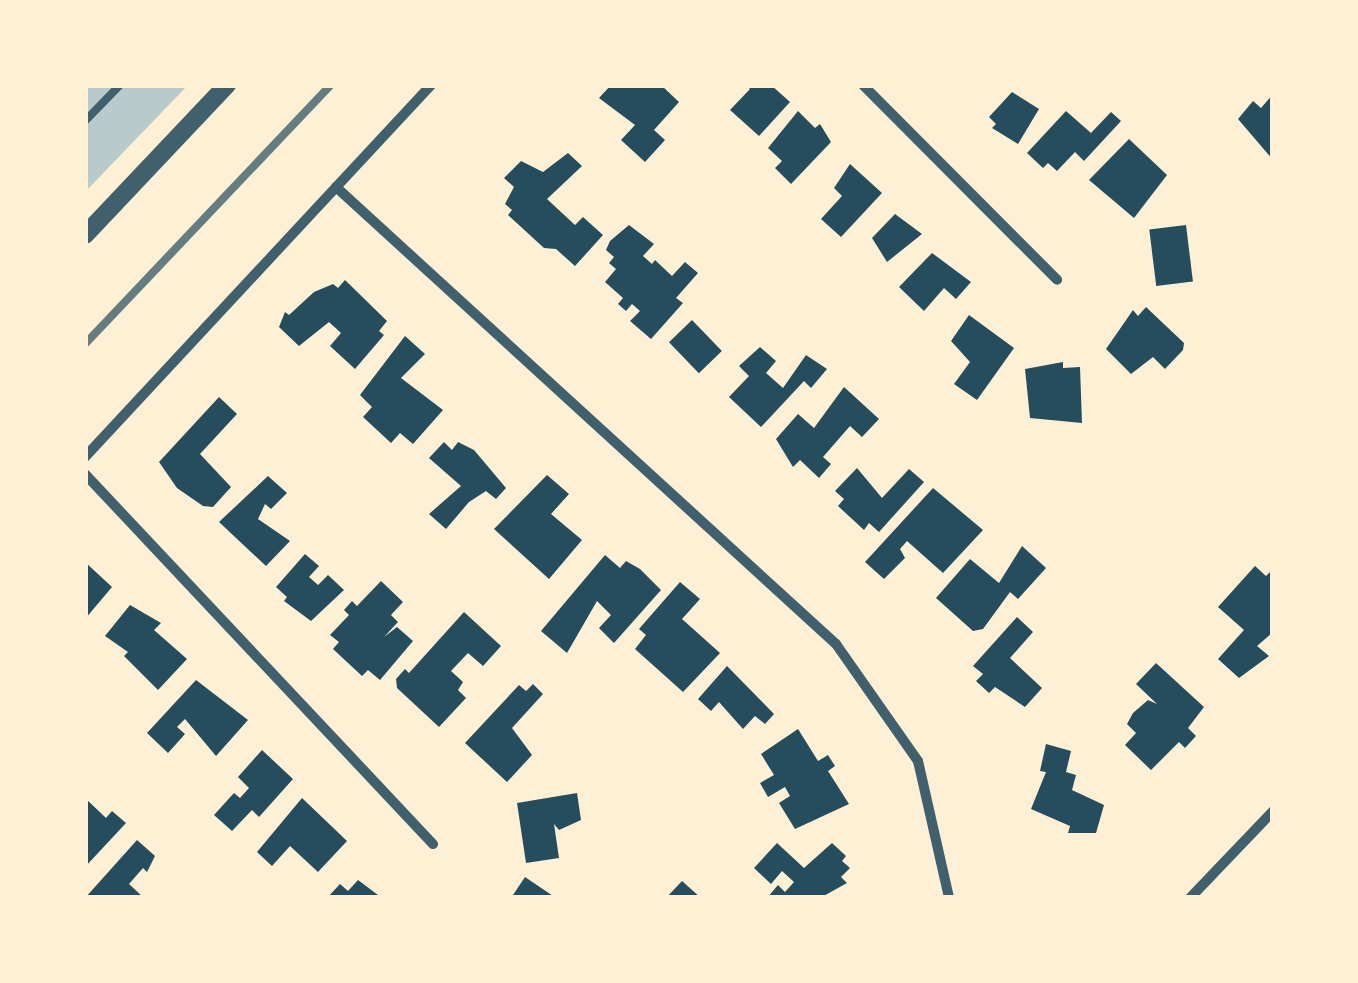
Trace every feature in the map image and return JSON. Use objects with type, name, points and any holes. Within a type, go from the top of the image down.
[{"type":"street","points":[[85,235],[227,85]]},
{"type":"street","points":[[85,457],[431,85]]},
{"type":"street","points":[[863,85],[1057,280]]},
{"type":"street","points":[[336,187],[836,644],[918,761],[949,898]]},
{"type":"street","points":[[85,474],[433,844]]},
{"type":"street","points":[[1190,898],[1273,811]]},
{"type":"lane","points":[[85,121],[120,85]]},
{"type":"shaded area","points":[[85,85],[188,85],[85,192]]},
{"type":"building","points":[[611,85],[661,85],[679,102],[654,130],[665,140],[645,162],[621,140],[635,125],[599,98]]},
{"type":"building","points":[[745,85],[771,85],[790,102],[759,136],[730,110],[750,89]]},
{"type":"building","points":[[1012,92],[1039,109],[1018,144],[992,128],[996,124],[989,117]]},
{"type":"building","points":[[1273,94],[1273,160],[1238,119],[1253,101],[1261,108]]},
{"type":"building","points":[[798,111],[815,128],[820,124],[831,142],[791,184],[775,168],[782,161],[768,148]]},
{"type":"building","points":[[1066,111],[1091,133],[1111,112],[1121,121],[1084,161],[1075,152],[1057,171],[1048,163],[1043,168],[1027,153]]},
{"type":"building","points":[[1129,139],[1167,175],[1134,218],[1089,180]]},
{"type":"building","points":[[568,153],[582,166],[547,199],[575,225],[583,217],[603,235],[575,266],[556,249],[544,248],[508,215],[512,210],[505,204],[514,187],[504,178],[521,161],[543,172]]},
{"type":"building","points":[[850,164],[882,193],[841,237],[821,219],[842,196],[834,188]]},
{"type":"building","points":[[895,214],[922,234],[887,262],[872,238]]},
{"type":"building","points":[[629,225],[654,244],[643,256],[652,264],[655,260],[672,276],[685,262],[698,273],[676,298],[683,303],[651,339],[630,321],[640,311],[632,304],[626,311],[618,304],[623,298],[605,282],[616,269],[609,263],[614,257],[606,250],[610,241]]},
{"type":"building","points":[[1186,225],[1193,282],[1156,286],[1149,230]]},
{"type":"building","points":[[932,253],[971,282],[956,299],[944,288],[924,311],[899,287]]},
{"type":"building","points":[[345,280],[387,321],[379,331],[384,335],[355,369],[330,346],[341,333],[329,322],[299,346],[279,327],[285,312],[289,315],[314,292],[333,284],[338,288]]},
{"type":"building","points":[[1146,307],[1184,343],[1183,350],[1165,369],[1153,357],[1131,374],[1106,349],[1133,310],[1138,316]]},
{"type":"building","points":[[969,315],[1014,348],[977,400],[954,384],[970,362],[951,341]]},
{"type":"building","points":[[692,320],[722,351],[699,373],[669,342]]},
{"type":"building","points":[[405,336],[425,354],[401,378],[443,410],[413,444],[400,433],[391,443],[363,417],[372,407],[360,395]]},
{"type":"building","points":[[760,347],[776,361],[766,373],[783,388],[806,355],[827,369],[811,388],[804,381],[761,427],[729,397],[749,376],[739,366]]},
{"type":"building","points":[[1063,362],[1063,368],[1080,367],[1082,423],[1030,418],[1025,369]]},
{"type":"building","points":[[844,387],[879,419],[862,437],[850,426],[823,457],[831,464],[819,478],[800,460],[793,467],[776,439],[798,414],[814,428]]},
{"type":"building","points":[[219,397],[237,414],[200,454],[231,487],[213,507],[203,506],[177,488],[159,462]]},
{"type":"building","points":[[444,442],[452,450],[458,442],[474,450],[506,488],[496,499],[486,491],[469,502],[446,529],[429,514],[461,486],[429,458]]},
{"type":"building","points":[[857,468],[882,498],[909,469],[924,482],[879,532],[869,523],[864,530],[838,506],[844,499],[835,491]]},
{"type":"building","points":[[547,475],[569,494],[551,514],[582,540],[549,579],[494,529]]},
{"type":"building","points":[[268,476],[287,493],[271,509],[265,504],[258,519],[290,541],[266,566],[219,522]]},
{"type":"building","points":[[933,488],[983,530],[943,573],[907,541],[900,549],[905,558],[884,579],[865,562]]},
{"type":"building","points":[[1022,546],[1046,568],[1018,599],[1010,592],[983,629],[973,631],[936,598],[970,559],[999,583]]},
{"type":"building","points":[[305,554],[319,566],[309,577],[318,585],[328,575],[344,590],[311,621],[284,601],[287,597],[276,587]]},
{"type":"building","points":[[605,555],[620,568],[626,561],[640,569],[661,590],[614,643],[599,628],[611,615],[597,601],[567,653],[541,631]]},
{"type":"building","points":[[85,562],[112,587],[85,619]]},
{"type":"building","points":[[1255,566],[1266,576],[1273,569],[1273,632],[1257,646],[1269,656],[1239,678],[1218,659],[1244,630],[1218,607]]},
{"type":"building","points":[[381,581],[403,602],[391,615],[398,622],[384,637],[397,627],[413,641],[380,680],[368,670],[362,676],[333,649],[339,642],[330,635],[349,615],[344,610],[352,601],[357,606]]},
{"type":"building","points":[[680,582],[700,599],[682,619],[720,653],[683,692],[635,649],[646,635],[639,629]]},
{"type":"building","points":[[130,605],[161,623],[154,630],[187,659],[158,690],[124,656],[128,652],[105,636]]},
{"type":"building","points":[[464,612],[501,646],[483,666],[468,653],[451,671],[463,682],[458,690],[466,698],[439,727],[397,688],[396,679],[405,669],[409,673]]},
{"type":"building","points":[[1017,617],[1033,632],[1010,658],[1042,688],[1025,707],[995,687],[989,693],[976,681],[983,674],[973,666]]},
{"type":"building","points":[[1156,663],[1204,707],[1188,728],[1196,736],[1185,748],[1179,742],[1151,770],[1125,745],[1136,733],[1127,724],[1133,713],[1148,700],[1157,704],[1136,684]]},
{"type":"building","points":[[727,666],[774,714],[765,724],[755,716],[743,729],[719,702],[711,711],[698,699]]},
{"type":"building","points":[[196,680],[248,720],[216,756],[185,719],[177,727],[185,734],[168,753],[147,733]]},
{"type":"building","points":[[533,684],[543,694],[512,728],[532,755],[507,782],[465,743],[519,685],[526,691]]},
{"type":"building","points":[[798,729],[818,761],[828,755],[835,766],[828,771],[849,804],[795,829],[779,803],[790,796],[785,787],[768,797],[760,783],[774,775],[761,754]]},
{"type":"building","points":[[1046,744],[1071,751],[1066,772],[1076,775],[1072,790],[1104,805],[1096,833],[1068,833],[1070,826],[1031,809],[1046,772],[1040,771]]},
{"type":"building","points":[[262,750],[293,779],[259,817],[252,810],[232,831],[214,815],[234,793],[240,798],[249,788],[238,777]]},
{"type":"building","points":[[577,793],[581,820],[559,830],[554,824],[559,858],[526,863],[517,803]]},
{"type":"building","points":[[85,798],[106,818],[112,811],[126,823],[85,867]]},
{"type":"building","points":[[302,798],[347,841],[318,872],[290,846],[272,866],[257,852]]},
{"type":"building","points":[[137,840],[155,856],[147,872],[143,868],[129,884],[144,898],[85,898]]},
{"type":"building","points":[[777,843],[804,868],[832,843],[846,856],[842,861],[850,868],[841,877],[847,883],[820,898],[767,898],[778,885],[785,892],[794,882],[782,871],[771,884],[754,868]]},
{"type":"building","points":[[525,877],[556,898],[511,898]]},
{"type":"building","points":[[358,880],[382,898],[327,898],[340,884],[348,891]]},
{"type":"building","points":[[682,881],[701,898],[666,898]]},
{"type":"railway","points":[[85,344],[331,85]]}]
